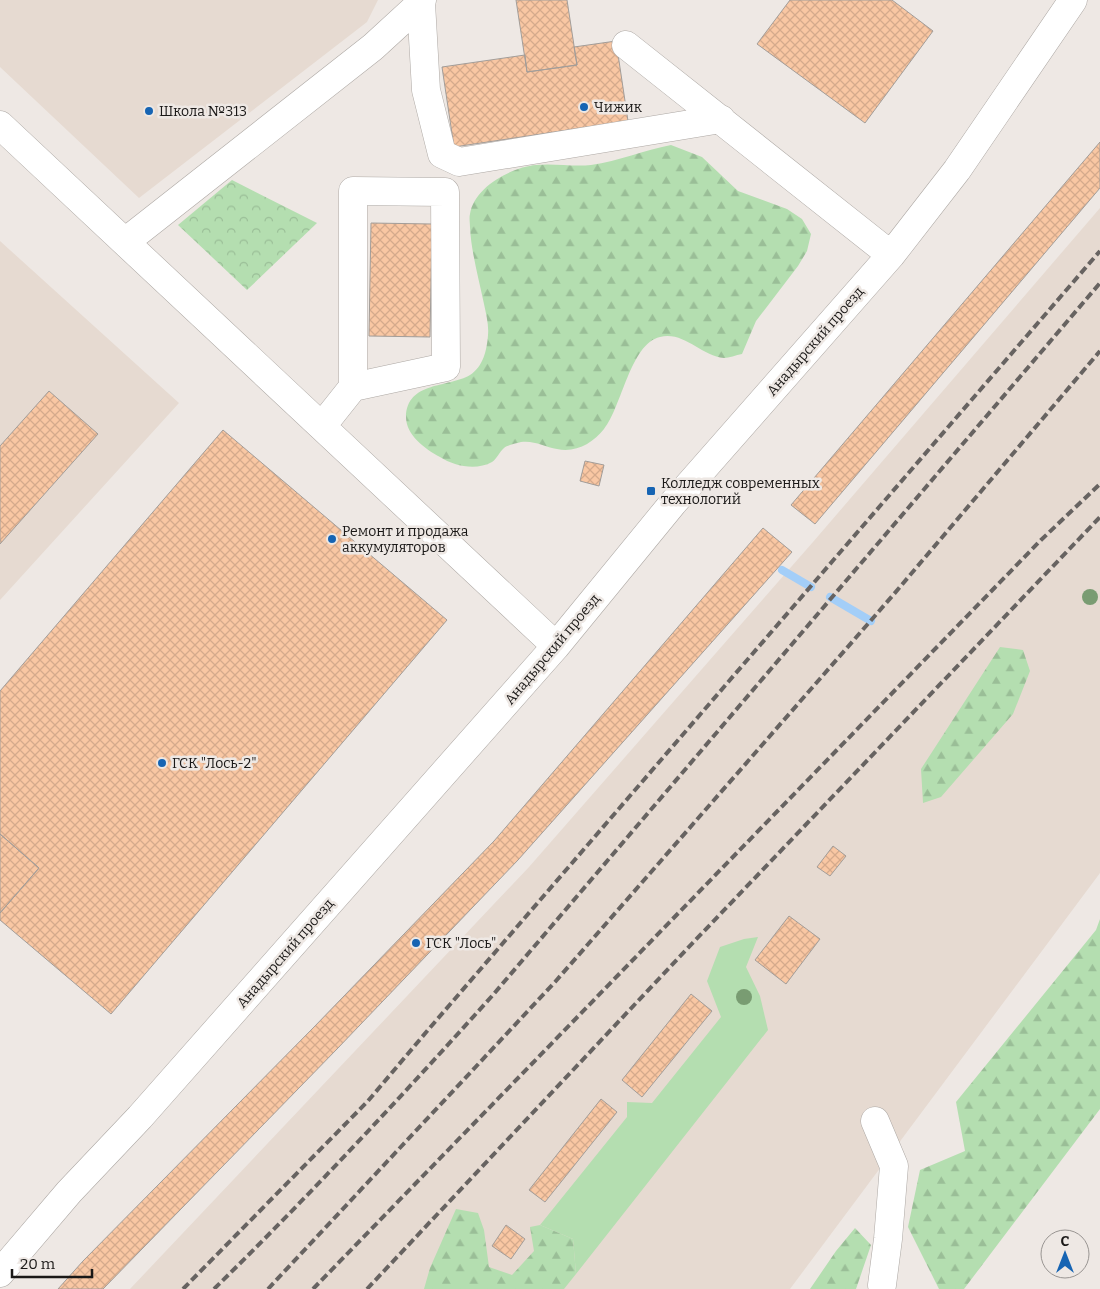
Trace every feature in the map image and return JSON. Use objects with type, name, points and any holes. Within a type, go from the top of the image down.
[{"type":"street","name":"Анадырский проезд","points":[[0,1272],[69,1192],[140,1117],[556,646],[673,503],[890,255],[957,170],[1073,0]]},
{"type":"street","points":[[422,1],[426,90],[442,154],[459,162],[721,119]]},
{"type":"street","points":[[125,242],[373,47],[422,1]]},
{"type":"street","points":[[626,45],[890,255]]},
{"type":"street","points":[[0,125],[556,646]]},
{"type":"street","points":[[322,426],[353,388],[446,367],[445,192],[353,191],[353,388]]},
{"type":"street","points":[[875,1121],[894,1166],[883,1288]]},
{"type":"shaded area","name":"Школа №313","points":[[0,0],[378,0],[367,22],[139,198],[0,67]]},
{"type":"shaded area","points":[[1100,208],[1100,873],[790,1289],[130,1289],[529,867],[813,542]]},
{"type":"shaded area","points":[[0,241],[179,403],[0,600]]},
{"type":"green space","points":[[671,145],[702,157],[738,191],[787,209],[802,219],[811,234],[807,251],[798,266],[756,321],[742,354],[726,358],[716,356],[677,337],[660,337],[650,342],[641,351],[634,363],[604,429],[589,443],[571,450],[521,442],[504,448],[492,462],[472,467],[452,463],[434,454],[417,441],[409,430],[406,417],[408,405],[413,397],[430,387],[470,375],[484,358],[487,346],[488,323],[474,256],[470,220],[473,204],[479,195],[486,187],[506,174],[526,167],[591,165]]},
{"type":"green space","points":[[232,180],[317,223],[247,290],[178,225]]},
{"type":"green space","points":[[1000,647],[1023,650],[1030,671],[1013,714],[941,797],[923,803],[921,769]]},
{"type":"green space","points":[[1100,919],[1100,1109],[964,1289],[939,1289],[908,1227],[920,1170],[965,1151],[956,1102],[1096,930]]},
{"type":"green space","points":[[758,937],[746,967],[760,996],[768,1030],[576,1274],[573,1239],[540,1225],[627,1117],[627,1102],[652,1103],[721,1017],[707,981],[720,947],[744,939]]},
{"type":"green space","points":[[456,1209],[478,1213],[484,1230],[489,1267],[512,1275],[534,1251],[530,1227],[540,1225],[573,1239],[576,1274],[564,1289],[424,1289],[430,1268]]},
{"type":"green space","points":[[855,1228],[871,1245],[856,1289],[810,1289],[836,1251]]},
{"type":"building","points":[[516,0],[567,0],[577,65],[527,72]]},
{"type":"building","points":[[790,0],[892,0],[933,31],[865,123],[757,44]]},
{"type":"building","points":[[616,41],[628,121],[454,147],[442,67],[525,55],[527,72],[577,65],[574,47]]},
{"type":"building","points":[[1100,142],[1100,188],[815,524],[791,505]]},
{"type":"building","points":[[371,223],[432,224],[430,337],[369,336]]},
{"type":"building","points":[[49,391],[98,434],[0,544],[0,446]]},
{"type":"building","name":"ГСК \"Лось-2\"","points":[[223,430],[447,620],[111,1014],[0,920],[0,913],[39,868],[0,834],[0,691]]},
{"type":"building","points":[[585,461],[604,465],[599,486],[580,481]]},
{"type":"building","name":"ГСК \"Лось\"","points":[[763,528],[792,552],[518,860],[103,1289],[58,1289],[83,1261],[494,841]]},
{"type":"building","points":[[0,834],[39,868],[0,913]]},
{"type":"building","points":[[833,846],[846,856],[830,876],[817,867]]},
{"type":"building","points":[[789,916],[820,939],[786,984],[755,960]]},
{"type":"building","points":[[691,994],[712,1011],[642,1097],[622,1080]]},
{"type":"building","points":[[601,1099],[617,1112],[545,1202],[529,1190]]},
{"type":"building","points":[[506,1225],[525,1239],[511,1259],[492,1246]]},
{"type":"waterway","points":[[782,570],[811,587]]},
{"type":"waterway","points":[[830,597],[871,621]]},
{"type":"railway","points":[[183,1289],[368,1101],[1100,251]]},
{"type":"railway","points":[[214,1289],[355,1145],[492,996],[1100,283]]},
{"type":"railway","points":[[268,1289],[555,982],[894,594],[1100,351]]},
{"type":"railway","points":[[313,1289],[1041,540],[1100,484]]},
{"type":"railway","points":[[367,1289],[685,951],[1100,517]]},
{"type":"place","name":"Чижик","points":[[584,107]]},
{"type":"place","name":"Школа №313","points":[[149,111]]},
{"type":"place","name":"Колледж современных технологий","points":[[651,491]]},
{"type":"place","name":"Ремонт и продажа аккумуляторов","points":[[332,539]]},
{"type":"place","name":"ГСК \"Лось-2\"","points":[[162,763]]},
{"type":"place","name":"ГСК \"Лось\"","points":[[416,943]]}]
